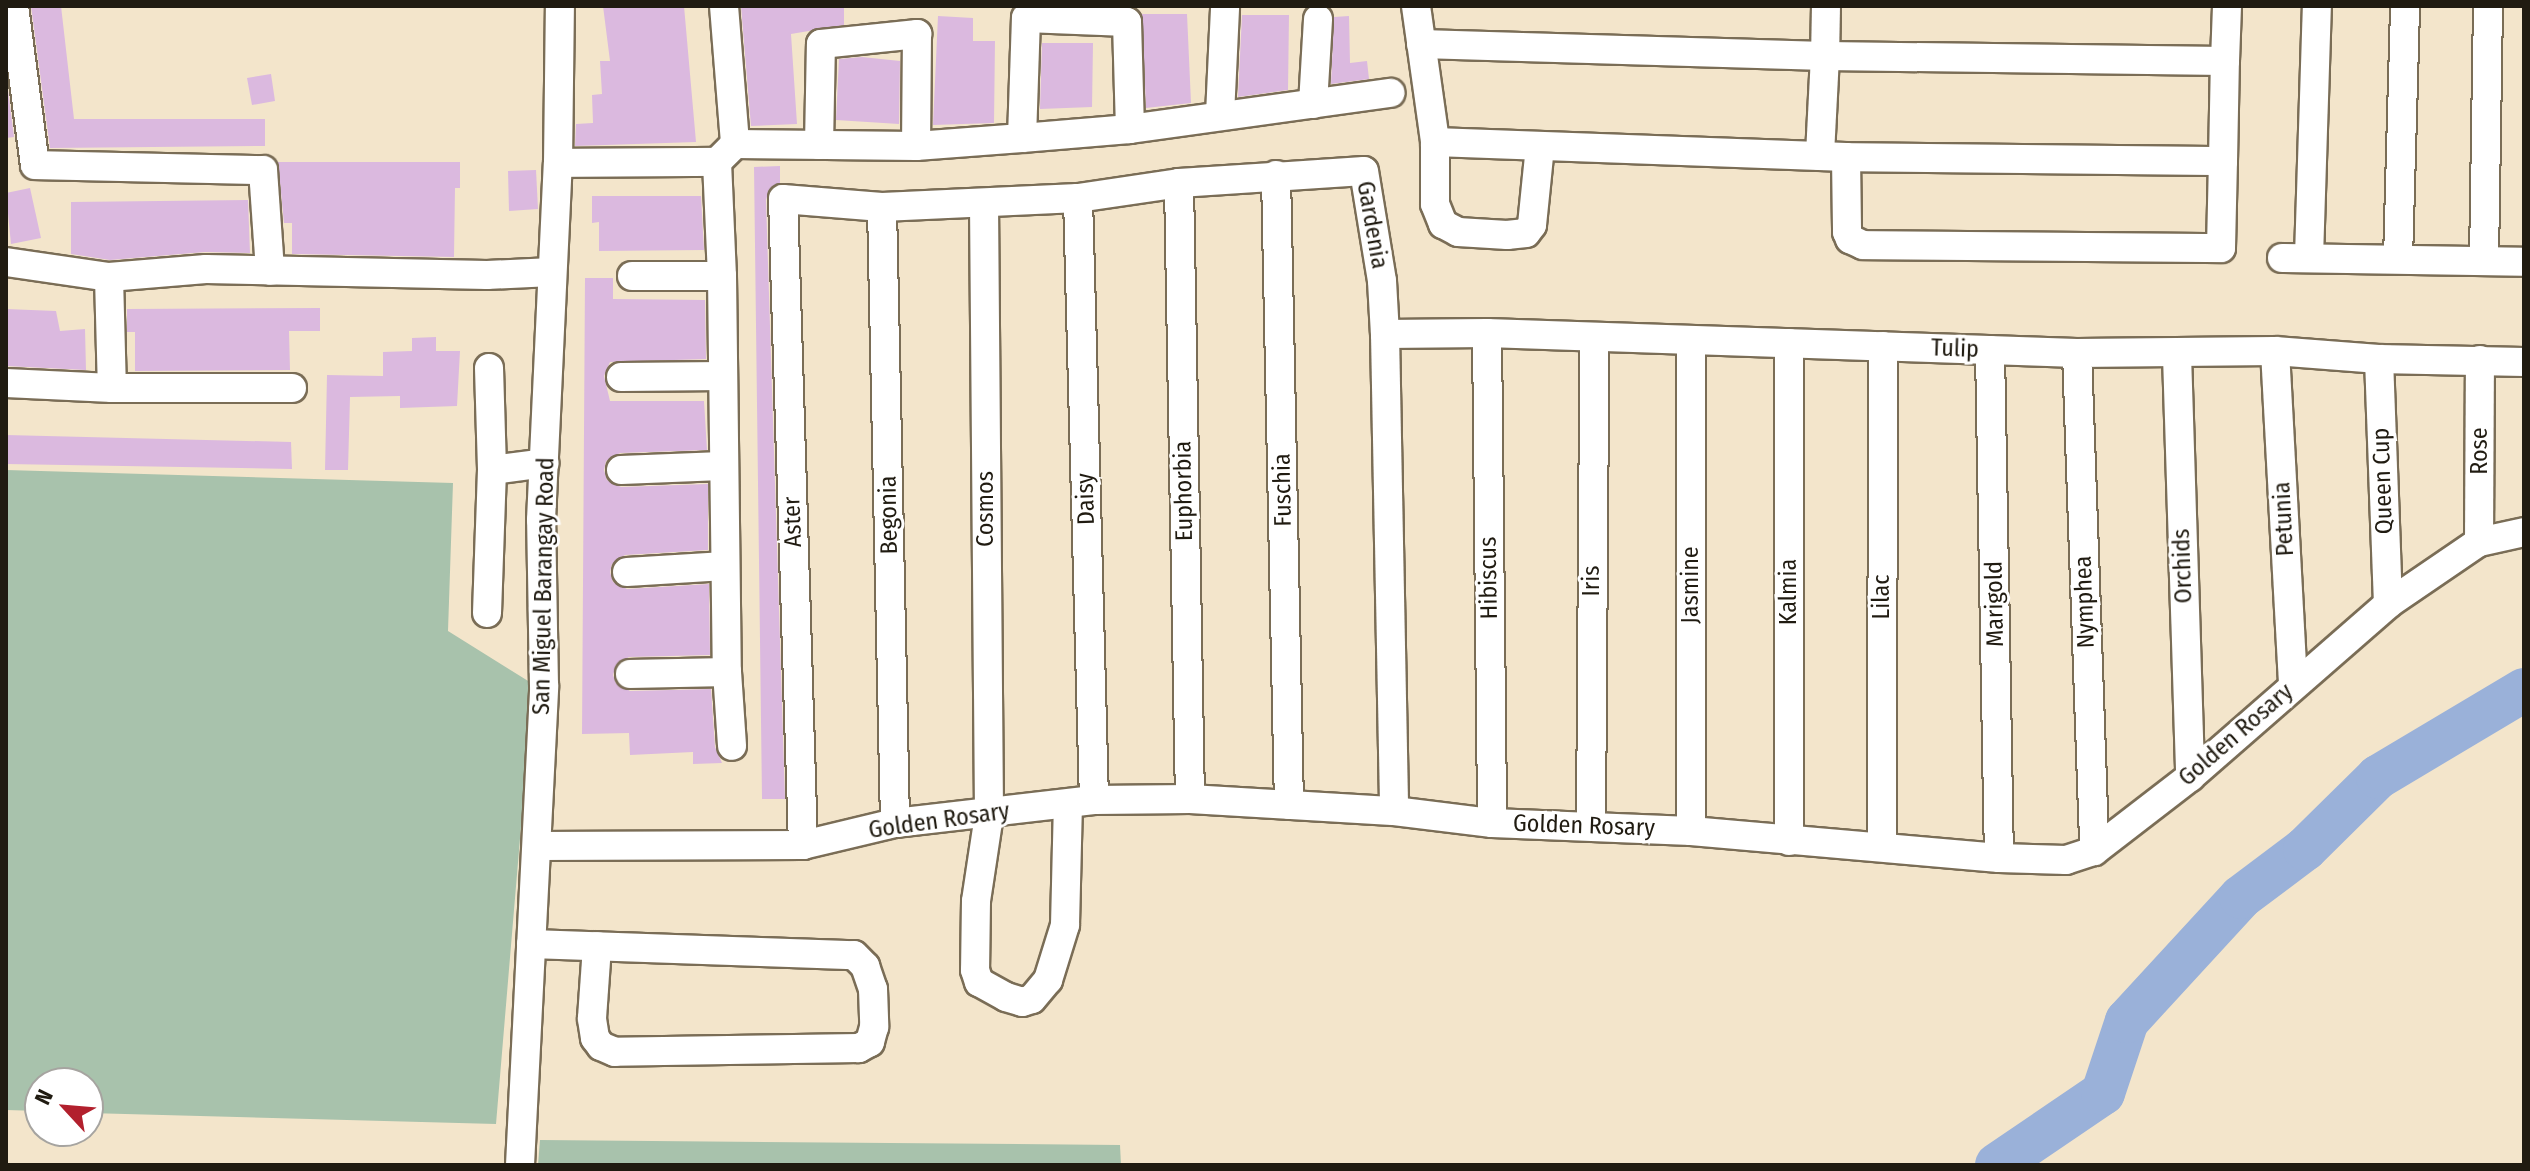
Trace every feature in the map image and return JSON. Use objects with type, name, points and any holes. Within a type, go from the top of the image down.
[{"type":"street","points":[[14,6],[20,72],[35,165],[263,170],[270,271]]},
{"type":"street","name":"San Miguel Barangay Road","points":[[520,1165],[544,686],[541,520],[558,163],[560,6]]},
{"type":"street","points":[[724,6],[726,153],[722,276],[722,466],[732,746]]},
{"type":"street","points":[[1416,6],[1435,142],[1435,204],[1443,224],[1458,232],[1526,233],[1532,225],[1540,146]]},
{"type":"street","points":[[1826,6],[1825,56],[1833,157],[1847,232],[1856,243],[2190,248],[2221,248],[2227,6]]},
{"type":"street","points":[[2317,6],[2296,258],[2524,262]]},
{"type":"street","points":[[2398,259],[2405,6]]},
{"type":"street","points":[[2484,260],[2488,6]]},
{"type":"street","points":[[1220,115],[1225,7]]},
{"type":"street","points":[[1022,138],[1026,18],[1127,22],[1130,129]]},
{"type":"street","points":[[1313,104],[1318,19]]},
{"type":"street","points":[[819,145],[821,44],[917,34],[916,146]]},
{"type":"street","points":[[1421,44],[1825,56],[2225,61]]},
{"type":"street","points":[[558,163],[819,145],[916,146],[1130,129],[1391,93]]},
{"type":"street","points":[[1435,142],[1833,157],[2223,161]]},
{"type":"street","name":"Gardenia","points":[[783,199],[882,207],[984,203],[1078,198],[1179,183],[1364,171],[1382,281],[1385,334],[1394,811]]},
{"type":"street","name":"Fuschia","points":[[1276,175],[1289,805]]},
{"type":"street","name":"Euphorbia","points":[[1179,183],[1190,799]]},
{"type":"street","name":"Daisy","points":[[989,815],[976,901],[975,970],[979,982],[989,989],[1022,1002],[1040,993],[1048,980],[1065,925],[1081,802],[1078,198]]},
{"type":"street","name":"Aster","points":[[783,199],[803,845]]},
{"type":"street","name":"Cosmos","points":[[984,203],[989,815]]},
{"type":"street","name":"Begonia","points":[[882,207],[895,823]]},
{"type":"street","points":[[6,262],[109,277],[206,269],[487,275],[552,272]]},
{"type":"street","points":[[632,276],[722,276]]},
{"type":"street","points":[[109,277],[112,388]]},
{"type":"street","name":"Tulip","points":[[1385,334],[1487,333],[2177,355],[2275,351],[2379,359],[2524,362]]},
{"type":"street","name":"Hibiscus","points":[[1487,333],[1492,823]]},
{"type":"street","name":"Iris","points":[[1591,825],[1594,337]]},
{"type":"street","name":"Jasmine","points":[[1691,340],[1691,831]]},
{"type":"street","name":"Kalmia","points":[[1789,343],[1789,841]]},
{"type":"street","name":"Lilac","points":[[1882,847],[1883,346]]},
{"type":"street","name":"Marigold","points":[[1990,350],[1999,858]]},
{"type":"street","name":"Petunia","points":[[2275,351],[2293,686]]},
{"type":"street","name":"Nymphea","points":[[2077,353],[2094,851]]},
{"type":"street","name":"Orchids","points":[[2177,355],[2190,777]]},
{"type":"street","name":"Queen Cup","points":[[2379,359],[2388,604]]},
{"type":"street","name":"Rose","points":[[2479,542],[2480,360]]},
{"type":"street","points":[[487,613],[492,470],[489,368]]},
{"type":"street","points":[[621,377],[723,376]]},
{"type":"street","points":[[6,383],[112,388],[292,388]]},
{"type":"street","points":[[492,470],[545,463]]},
{"type":"street","points":[[621,470],[722,466]]},
{"type":"street","name":"Golden Rosary","points":[[537,846],[803,845],[895,823],[989,815],[1081,802],[1190,799],[1394,811],[1492,823],[1691,831],[1999,858],[2066,860],[2094,851],[2190,777],[2388,604],[2479,542],[2524,532]]},
{"type":"street","points":[[627,572],[725,566]]},
{"type":"street","points":[[630,674],[727,672]]},
{"type":"street","points":[[531,944],[597,946],[854,955],[865,966],[873,989],[874,1027],[870,1042],[859,1048],[615,1052],[601,1046],[595,1038],[592,1018],[597,946]]},
{"type":"green space","points":[[6,470],[453,483],[448,631],[533,684],[496,1124],[104,1113],[104,1067],[24,1067],[24,1111],[6,1110]]},
{"type":"green space","points":[[540,1140],[1120,1145],[1121,1165],[538,1165]]},
{"type":"building","points":[[31,6],[61,6],[74,119],[265,119],[265,146],[50,148]]},
{"type":"building","points":[[603,6],[684,6],[696,142],[575,146],[576,124],[593,123],[592,95],[602,94],[600,61],[610,61]]},
{"type":"building","points":[[741,6],[844,6],[844,25],[791,34],[797,124],[751,126]]},
{"type":"building","points":[[1142,14],[1187,14],[1191,103],[1146,108]]},
{"type":"building","points":[[1242,15],[1289,15],[1288,90],[1238,97]]},
{"type":"building","points":[[938,16],[973,18],[973,41],[995,41],[994,123],[933,125]]},
{"type":"building","points":[[1349,16],[1350,63],[1367,61],[1369,79],[1331,84],[1334,17]]},
{"type":"building","points":[[1042,43],[1093,43],[1092,107],[1040,109]]},
{"type":"building","points":[[862,57],[900,61],[899,124],[836,120],[839,59]]},
{"type":"building","points":[[271,74],[275,101],[252,105],[247,78]]},
{"type":"building","points":[[6,75],[14,137],[6,138]]},
{"type":"building","points":[[278,162],[460,162],[460,188],[455,188],[454,257],[292,254],[292,223],[284,223]]},
{"type":"building","points":[[780,166],[780,183],[769,190],[766,200],[785,799],[762,799],[754,167]]},
{"type":"building","points":[[536,170],[538,209],[509,211],[508,171]]},
{"type":"building","points":[[30,188],[41,238],[11,244],[6,193]]},
{"type":"building","points":[[592,196],[701,196],[704,250],[599,251],[599,222],[592,223]]},
{"type":"building","points":[[248,200],[250,253],[205,252],[110,260],[71,254],[71,202]]},
{"type":"building","points":[[585,278],[613,278],[613,299],[705,300],[706,359],[610,362],[604,376],[610,401],[704,401],[707,450],[620,453],[606,461],[604,470],[607,480],[621,487],[708,484],[708,550],[625,555],[612,564],[610,572],[613,582],[627,589],[709,584],[710,655],[629,657],[616,665],[613,675],[616,683],[630,691],[711,689],[715,747],[722,763],[693,764],[693,752],[630,755],[629,733],[582,734]]},
{"type":"building","points":[[320,308],[320,331],[289,331],[290,370],[135,371],[135,332],[127,332],[127,309]]},
{"type":"building","points":[[6,309],[56,311],[60,331],[85,329],[86,370],[6,366]]},
{"type":"building","points":[[436,337],[436,351],[460,351],[457,406],[400,408],[400,396],[350,397],[348,470],[325,470],[327,375],[383,376],[383,352],[412,351],[412,338]]},
{"type":"building","points":[[6,435],[291,442],[292,469],[6,464]]},
{"type":"waterway","points":[[1997,1165],[2103,1093],[2127,1021],[2241,897],[2305,849],[2378,777],[2524,690]]}]
